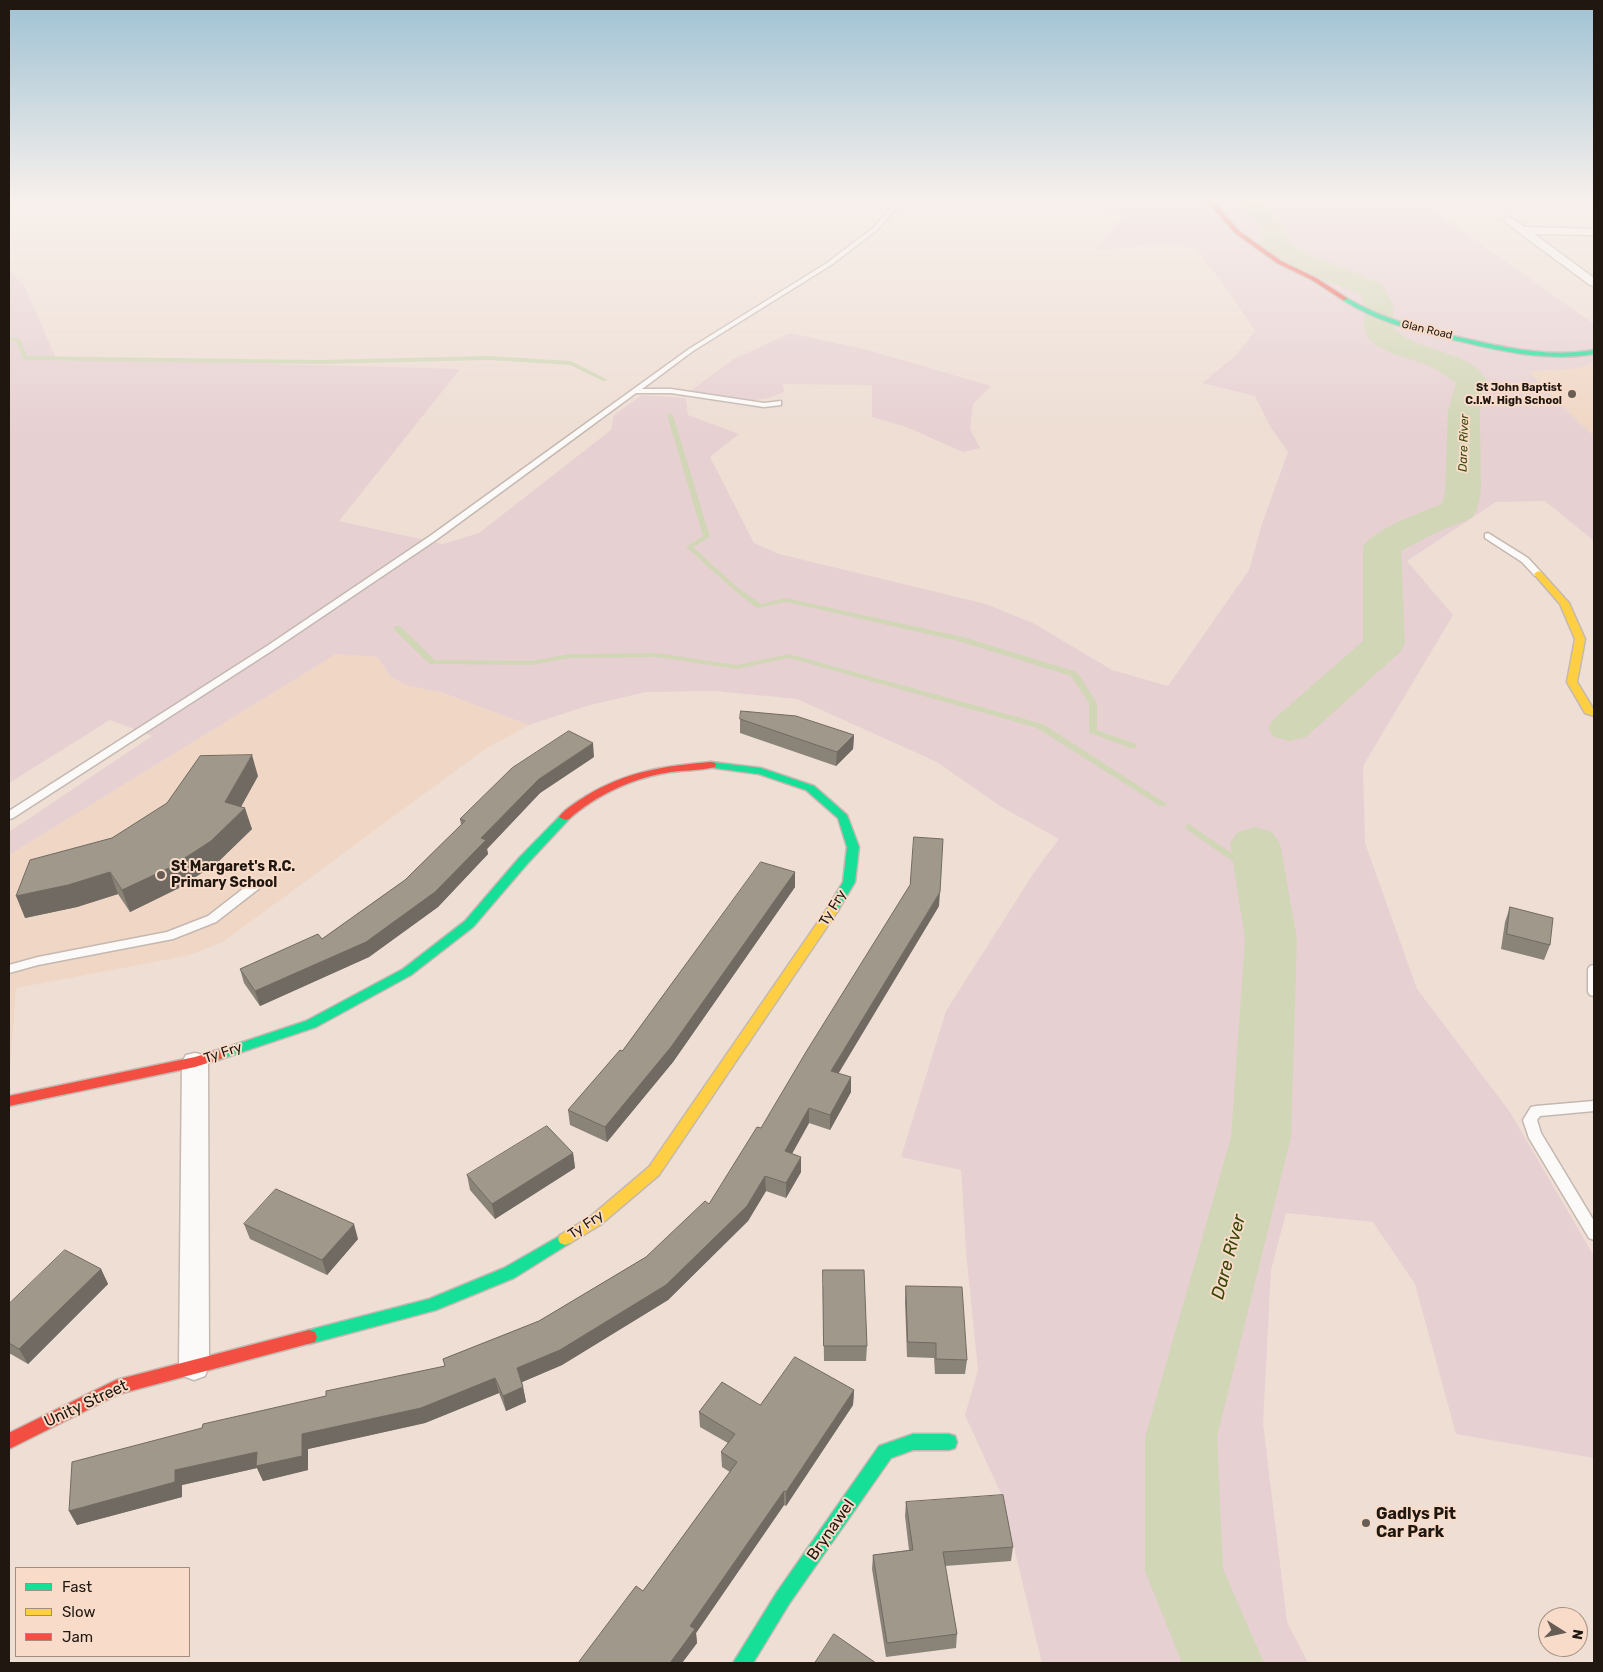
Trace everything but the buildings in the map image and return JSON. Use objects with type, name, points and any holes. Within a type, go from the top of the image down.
[{"type":"street","name":"Glan Road","points":[[1310,277],[1361,310],[1403,326],[1526,354],[1576,356],[1594,352]]},
{"type":"street","points":[[1538,574],[1564,603],[1580,639],[1572,682],[1589,711],[1594,713]]},
{"type":"street","name":"Ty Fry","points":[[9,1101],[195,1062],[311,1024],[408,972],[469,924],[572,810],[610,787],[657,771],[711,765],[760,771],[810,788],[843,817],[853,847],[849,882],[823,926],[654,1171],[595,1221],[509,1274],[431,1305],[194,1366]]},
{"type":"street","points":[[194,1366],[195,1062]]},
{"type":"street","name":"Unity Street","points":[[9,1441],[116,1387],[194,1366]]},
{"type":"street","name":"Brynawel","points":[[742,1663],[783,1598],[885,1452],[913,1442],[949,1442]]},
{"type":"lane","points":[[9,816],[270,648],[389,568],[573,438],[691,350],[809,277]]},
{"type":"lane","points":[[634,391],[671,392],[764,405],[778,404]]},
{"type":"lane","points":[[1488,536],[1525,560],[1538,574]]},
{"type":"lane","points":[[9,969],[38,961],[169,936],[212,919],[257,884]]},
{"type":"lane","points":[[1594,969],[1594,992]]},
{"type":"lane","points":[[1594,1106],[1536,1111],[1530,1120],[1534,1134],[1594,1234]]},
{"type":"shaded area","points":[[9,277],[15,277],[24,285],[56,358],[460,369],[339,521],[443,544],[479,533],[611,430],[614,415],[642,395],[686,398],[688,415],[739,434],[710,457],[754,543],[779,554],[986,604],[1033,623],[1112,670],[1168,686],[1249,570],[1262,524],[1288,452],[1270,426],[1255,396],[1202,383],[1234,357],[1255,331],[1217,277],[1527,277],[1594,324],[1594,361],[1588,365],[1573,369],[1529,372],[1594,436],[1594,541],[1545,501],[1496,502],[1407,561],[1453,615],[1363,766],[1365,843],[1417,989],[1510,1112],[1594,1256],[1594,1458],[1456,1434],[1415,1284],[1373,1222],[1286,1213],[1271,1270],[1263,1423],[1287,1622],[1308,1663],[1042,1663],[1001,1494],[965,1415],[978,1370],[966,1252],[961,1170],[901,1157],[946,1011],[1035,871],[1059,839],[1000,806],[937,762],[797,699],[715,691],[646,692],[590,705],[529,725],[441,692],[409,686],[392,678],[377,657],[336,654],[9,855],[9,832],[152,736],[110,720],[9,783]]},
{"type":"shaded area","points":[[790,333],[864,349],[991,386],[973,404],[970,429],[980,448],[963,452],[904,426],[872,417],[872,385],[783,384],[784,392],[766,399],[752,400],[690,391],[734,359]]},
{"type":"shaded area","name":"St John Baptist C.I.W. High School","points":[[1590,364],[1594,365],[1594,436],[1529,372],[1566,369]]},
{"type":"shaded area","name":"St Margaret's R.C. Primary School","points":[[336,654],[377,657],[392,678],[409,686],[441,692],[529,725],[485,749],[223,942],[186,956],[16,988],[9,1083],[9,855]]},
{"type":"waterway","name":"Dare River","points":[[1290,728],[1384,644],[1382,546],[1422,525],[1459,510],[1463,491],[1464,411],[1472,380],[1441,360],[1401,347],[1380,333],[1379,305],[1372,290],[1341,277]]},
{"type":"waterway","points":[[9,286],[11,288],[9,291]]},
{"type":"waterway","points":[[9,339],[18,340],[25,358],[319,362],[489,358],[571,363],[605,380]]},
{"type":"waterway","points":[[670,415],[707,537],[689,547],[735,588],[760,606],[786,600],[960,639],[1074,674],[1093,703],[1093,731],[1133,746]]},
{"type":"waterway","points":[[397,628],[433,662],[531,663],[570,656],[657,655],[737,667],[789,656],[1040,726],[1163,804]]},
{"type":"waterway","points":[[1189,827],[1261,877]]},
{"type":"waterway","name":"Dare River","points":[[1223,1663],[1184,1571],[1181,1437],[1261,1137],[1271,939],[1255,843]]},
{"type":"traffic: fast","points":[[1345,299],[1372,314],[1402,325],[1495,347],[1561,356],[1594,352]]},
{"type":"traffic: fast","points":[[711,765],[761,771],[810,788],[843,817],[853,847],[849,882],[833,909]]},
{"type":"traffic: fast","points":[[218,1055],[311,1024],[407,972],[469,924],[523,861],[565,817]]},
{"type":"traffic: fast","points":[[309,1337],[431,1305],[509,1273],[565,1239]]},
{"type":"traffic: fast","points":[[742,1663],[783,1598],[885,1452],[913,1442],[949,1442]]},
{"type":"traffic: slow","points":[[1538,574],[1564,603],[1580,639],[1572,682],[1589,711],[1594,713]]},
{"type":"traffic: slow","points":[[565,1239],[595,1221],[654,1171],[833,909]]},
{"type":"traffic: jam","points":[[1310,277],[1345,299]]},
{"type":"traffic: jam","points":[[565,817],[584,802],[608,788],[634,778],[664,770],[711,765]]},
{"type":"traffic: jam","points":[[9,1101],[195,1062],[218,1055]]},
{"type":"traffic: jam","points":[[9,1441],[116,1387],[309,1337]]},
{"type":"place","name":"St John Baptist C.I.W. High School","points":[[1572,394]]},
{"type":"place","name":"St Margaret's R.C. Primary School","points":[[161,875]]},
{"type":"place","name":"Gadlys Pit Car Park","points":[[1366,1523]]}]
